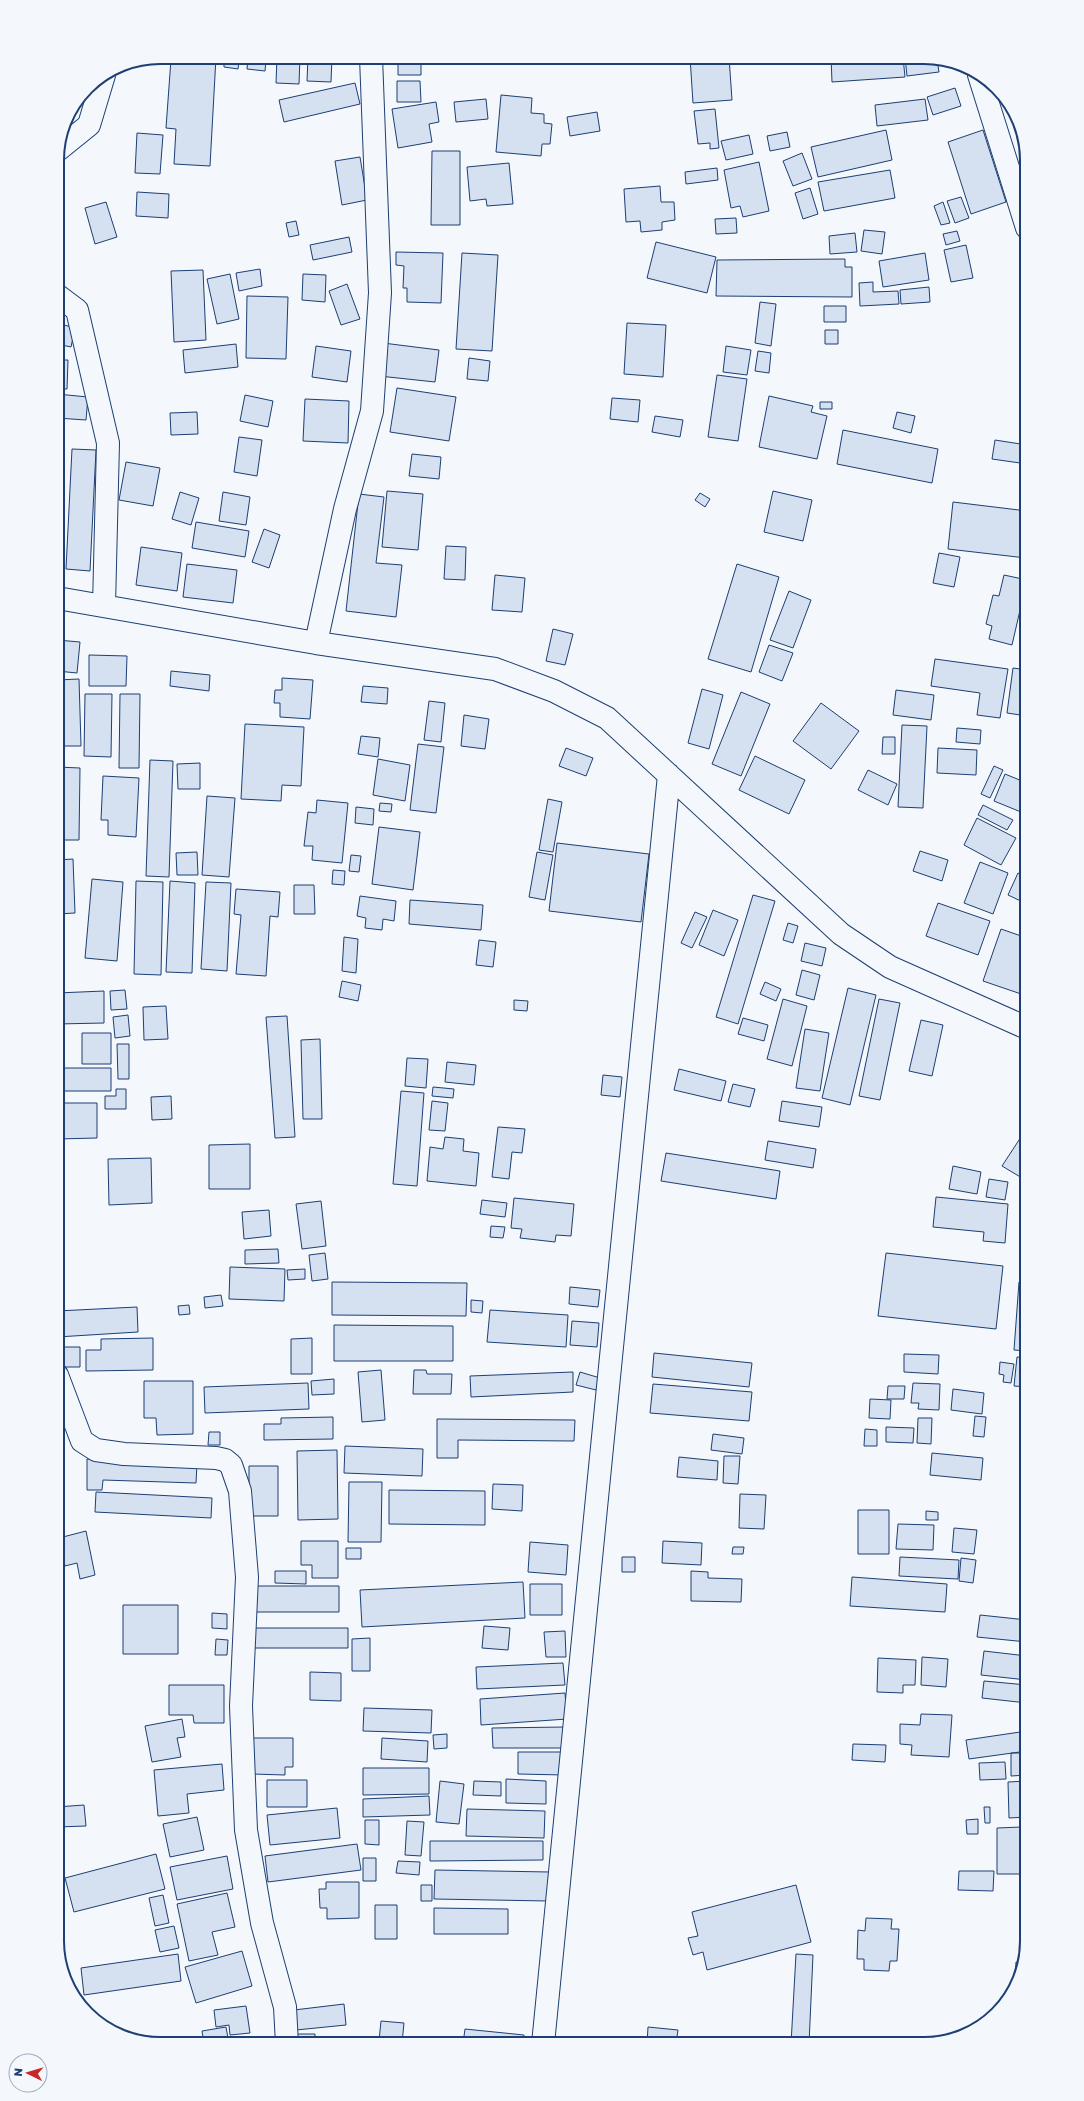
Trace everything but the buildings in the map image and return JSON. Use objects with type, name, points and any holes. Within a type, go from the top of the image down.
[{"type":"street","points":[[316,643],[346,509],[372,410],[380,293],[371,64]]},
{"type":"street","points":[[982,83],[1020,206]]},
{"type":"street","points":[[66,144],[89,125],[101,84]]},
{"type":"street","points":[[64,300],[77,310],[108,443],[104,606]]},
{"type":"street","points":[[64,599],[316,643],[495,669],[554,691],[607,718],[841,934],[890,967],[1020,1025]]},
{"type":"street","points":[[545,2037],[572,1773],[645,1000],[669,775]]},
{"type":"street","points":[[64,1393],[82,1441],[96,1450],[124,1454],[216,1458],[225,1460],[232,1465],[240,1491],[247,1576],[241,1706],[246,1830],[262,1922],[286,2007],[287,2037]]}]
